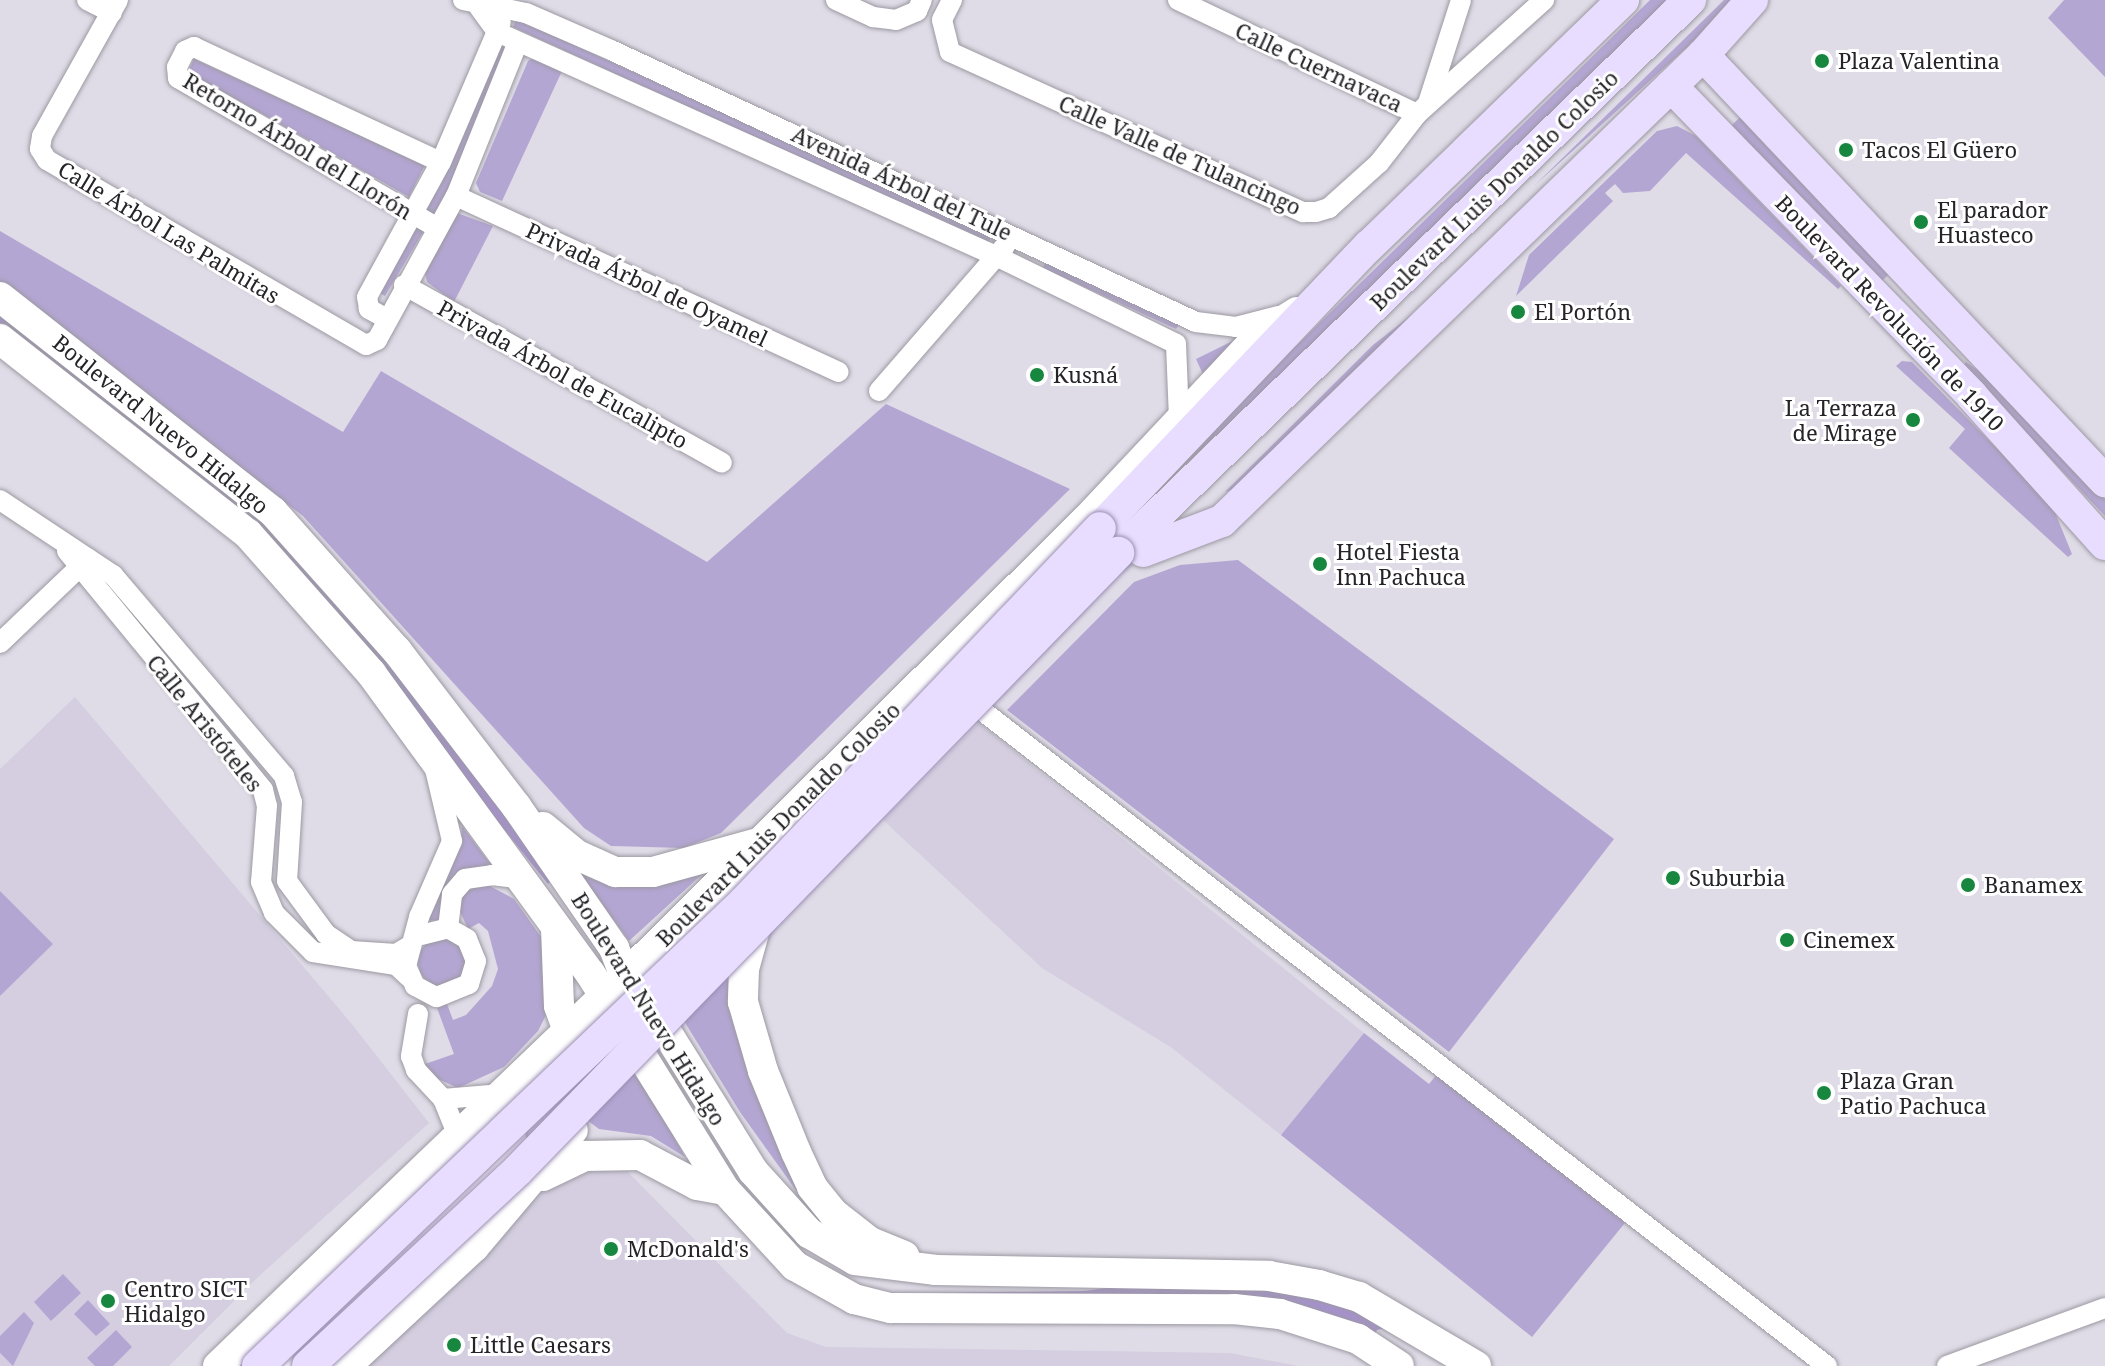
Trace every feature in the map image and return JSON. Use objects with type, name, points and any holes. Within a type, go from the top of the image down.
[{"type":"main road","name":"Boulevard Luis Donaldo Colosio","points":[[308,1366],[518,1170],[1120,544],[1336,282],[1623,0]]},
{"type":"main road","name":"Boulevard Luis Donaldo Colosio","points":[[258,1366],[734,912],[970,670],[1120,544],[1460,226],[1690,0]]},
{"type":"main road","points":[[1120,544],[1222,521],[1703,55],[1752,0]]},
{"type":"main road","name":"Boulevard Revolución de 1910","points":[[1703,55],[2105,481]]},
{"type":"main road","points":[[1460,226],[1513,214],[1645,90],[1671,86]]},
{"type":"main road","name":"Boulevard Revolución de 1910","points":[[1671,86],[1972,396],[2105,544]]},
{"type":"street","points":[[87,0],[115,6]]},
{"type":"street","points":[[836,0],[873,17],[896,20],[917,11],[922,0]]},
{"type":"street","name":"Calle Valle de Tulancingo","points":[[952,0],[942,36],[950,52],[1303,212],[1329,208],[1379,163],[1422,109],[1535,2]]},
{"type":"street","name":"Calle Cuernavaca","points":[[1178,0],[1422,109]]},
{"type":"street","points":[[1422,109],[1461,0]]},
{"type":"street","points":[[471,3],[506,7],[441,162],[367,297],[369,309],[387,319],[456,196],[518,42]]},
{"type":"street","points":[[471,3],[497,32]]},
{"type":"street","name":"Calle Árbol Las Palmitas","points":[[115,6],[42,136],[40,149],[47,160],[352,341],[366,345],[377,340],[387,319]]},
{"type":"street","name":"Avenida Árbol del Tule","points":[[506,7],[1013,234],[1196,322],[1236,327],[1301,309]]},
{"type":"street","name":"Avenida Árbol del Tule","points":[[497,32],[998,257],[1176,344]]},
{"type":"street","name":"Retorno Árbol del Llorón","points":[[436,227],[178,78],[185,51],[194,47],[441,162]]},
{"type":"street","points":[[463,113],[485,123]]},
{"type":"street","name":"Privada Árbol de Oyamel","points":[[456,196],[838,372]]},
{"type":"street","points":[[879,391],[998,257],[1013,234]]},
{"type":"street","points":[[1027,271],[1042,248]]},
{"type":"street","name":"Boulevard Luis Donaldo Colosio","points":[[218,1366],[568,1031],[622,994],[750,852],[1259,336],[1336,282]]},
{"type":"street","name":"Privada Árbol de Eucalipto","points":[[404,285],[722,463]]},
{"type":"street","name":"Boulevard Nuevo Hidalgo","points":[[0,297],[273,512],[397,651],[516,806],[614,948],[622,994],[638,1045],[725,1190],[795,1266],[854,1299],[891,1308],[1234,1309],[1280,1314],[1381,1360]]},
{"type":"street","points":[[1179,420],[1176,344],[1196,322]]},
{"type":"street","name":"Boulevard Nuevo Hidalgo","points":[[0,339],[248,534],[371,673],[555,922],[622,994],[660,1023],[753,1171],[809,1233],[855,1260],[936,1270],[1269,1276],[1359,1297],[1428,1333],[1476,1366]]},
{"type":"street","name":"Calle Aristóteles","points":[[0,500],[83,563],[263,790],[267,806],[261,882],[274,913],[313,952],[396,965],[412,981]]},
{"type":"street","name":"Boulevard Luis Donaldo Colosio","points":[[346,1366],[474,1247],[532,1184],[638,1045],[768,912],[980,709],[1120,544]]},
{"type":"street","points":[[0,643],[83,563]]},
{"type":"street","name":"Calle Aristóteles","points":[[83,563],[113,575],[284,776],[292,802],[287,872],[294,895],[326,934],[351,951],[396,954],[414,941]]},
{"type":"street","points":[[980,709],[1827,1366]]},
{"type":"street","points":[[432,753],[452,841],[419,917],[414,941],[412,981],[418,1014],[411,1056],[424,1085],[443,1099],[458,1136]]},
{"type":"street","points":[[516,806],[577,855],[615,872],[653,872],[750,852]]},
{"type":"street","points":[[283,1366],[481,1177],[622,994],[715,919],[727,899],[726,887],[750,852]]},
{"type":"street","points":[[448,928],[452,894],[465,879],[492,875],[525,879]]},
{"type":"street","points":[[727,899],[745,915],[768,912]]},
{"type":"street","points":[[768,912],[744,969],[743,1002],[763,1071],[812,1187],[857,1233],[936,1270]]},
{"type":"street","points":[[555,922],[559,1006],[568,1031]]},
{"type":"street","points":[[414,941],[448,928]]},
{"type":"street","points":[[418,1014],[469,984],[476,961],[467,939],[448,928]]},
{"type":"street","points":[[412,981],[436,997],[448,996]]},
{"type":"street","points":[[443,1099],[502,1094]]},
{"type":"street","points":[[532,1184],[557,1166],[613,1154],[660,1161],[697,1185],[725,1190]]},
{"type":"street","points":[[854,1299],[936,1270]]},
{"type":"street","points":[[1947,1366],[2105,1308]]},
{"type":"street","points":[[1381,1360],[1412,1339],[1428,1333]]},
{"type":"shaded area","points":[[1650,0],[1670,0],[1302,358],[1147,499],[1294,348]]},
{"type":"shaded area","points":[[1724,0],[1739,0],[1534,186]]},
{"type":"shaded area","points":[[2064,0],[2105,0],[2105,77],[2048,18]]},
{"type":"shaded area","points":[[516,19],[993,234],[988,244],[513,27]]},
{"type":"shaded area","points":[[503,42],[510,46],[449,188],[385,296],[378,292],[441,184]]},
{"type":"shaded area","points":[[535,57],[562,71],[502,201],[480,192],[476,183],[528,61]]},
{"type":"shaded area","points":[[194,59],[425,165],[409,197],[188,72]]},
{"type":"shaded area","points":[[1740,117],[1890,273],[1882,281],[1731,126]]},
{"type":"shaded area","points":[[1677,126],[1696,136],[1841,286],[1838,289],[1686,153],[1650,191],[1623,193],[1615,184],[1605,193],[1613,201],[1516,296],[1529,255],[1657,131]]},
{"type":"shaded area","points":[[457,213],[493,226],[454,302],[427,282],[425,273]]},
{"type":"shaded area","points":[[0,231],[343,432],[381,371],[707,562],[886,404],[1070,489],[721,833],[684,848],[611,846],[584,828],[303,516],[0,288]]},
{"type":"shaded area","points":[[1046,260],[1181,322],[1176,329],[1043,268]]},
{"type":"shaded area","points":[[1414,313],[1242,486],[1225,492],[1373,345]]},
{"type":"shaded area","points":[[0,316],[179,451],[268,528],[428,704],[551,881],[548,884],[338,623],[0,332]]},
{"type":"shaded area","points":[[1247,334],[1206,381],[1196,359]]},
{"type":"shaded area","points":[[1902,361],[1912,362],[2052,505],[2072,554],[2068,557],[1949,448],[1965,429],[1896,366]]},
{"type":"shaded area","points":[[1966,362],[1997,384],[2105,499],[2105,516],[1963,366]]},
{"type":"shaded area","points":[[1238,560],[1614,839],[1449,1052],[1007,710],[1134,582],[1180,565]]},
{"type":"shaded area","name":"Centro SICT Hidalgo","points":[[75,697],[351,1023],[429,1123],[258,1277],[169,1366],[0,1366],[0,769]]},
{"type":"shaded area","points":[[979,723],[1364,1033],[1281,1135],[1172,1048],[1042,968],[883,820]]},
{"type":"shaded area","points":[[462,826],[497,873],[482,870],[442,921],[425,920],[461,843]]},
{"type":"shaded area","points":[[572,863],[710,867],[629,941]]},
{"type":"shaded area","points":[[486,884],[514,899],[544,941],[550,1007],[538,1031],[504,1067],[458,1088],[434,1077],[425,1064],[454,1054],[437,1008],[447,1004],[453,1020],[466,1015],[492,986],[498,969],[488,931],[479,923],[468,929],[457,905],[463,892]]},
{"type":"shaded area","points":[[0,891],[53,944],[0,996]]},
{"type":"shaded area","points":[[442,938],[451,939],[459,945],[465,953],[465,971],[459,979],[451,985],[442,986],[433,985],[425,979],[419,971],[418,962],[419,953],[425,945],[433,939]]},
{"type":"shaded area","points":[[736,959],[844,1238],[806,1204],[740,1112],[681,1016]]},
{"type":"shaded area","points":[[1364,1033],[1429,1084],[1442,1068],[1633,1213],[1532,1337],[1281,1135]]},
{"type":"shaded area","points":[[630,1067],[685,1157],[651,1136],[599,1129],[587,1120]]},
{"type":"shaded area","points":[[618,1162],[787,1333],[826,1347],[1230,1353],[1299,1366],[364,1366],[546,1184],[573,1168]]},
{"type":"shaded area","points":[[63,1274],[81,1293],[51,1321],[34,1302]]},
{"type":"shaded area","points":[[1148,1282],[1309,1291],[1393,1326],[1377,1330],[1372,1339],[1343,1324],[931,1293],[1085,1291]]},
{"type":"shaded area","points":[[88,1300],[110,1324],[96,1336],[74,1314]]},
{"type":"shaded area","points":[[24,1312],[34,1323],[13,1366],[0,1353],[0,1336]]},
{"type":"shaded area","points":[[116,1330],[132,1347],[113,1366],[95,1366],[87,1358]]},
{"type":"place","name":"Plaza Valentina","points":[[1822,61]]},
{"type":"place","name":"Tacos El Güero","points":[[1846,150]]},
{"type":"place","name":"El parador Huasteco","points":[[1921,222]]},
{"type":"place","name":"El Portón","points":[[1518,312]]},
{"type":"place","name":"Kusná","points":[[1037,375]]},
{"type":"place","name":"La Terraza de Mirage","points":[[1913,420]]},
{"type":"place","name":"Hotel Fiesta Inn Pachuca","points":[[1320,564]]},
{"type":"place","name":"Suburbia","points":[[1673,878]]},
{"type":"place","name":"Banamex","points":[[1968,885]]},
{"type":"place","name":"Cinemex","points":[[1787,940]]},
{"type":"place","name":"Plaza Gran Patio Pachuca","points":[[1824,1093]]},
{"type":"place","name":"McDonald's","points":[[611,1249]]},
{"type":"place","name":"Centro SICT Hidalgo","points":[[108,1301]]},
{"type":"place","name":"Little Caesars","points":[[454,1345]]}]
